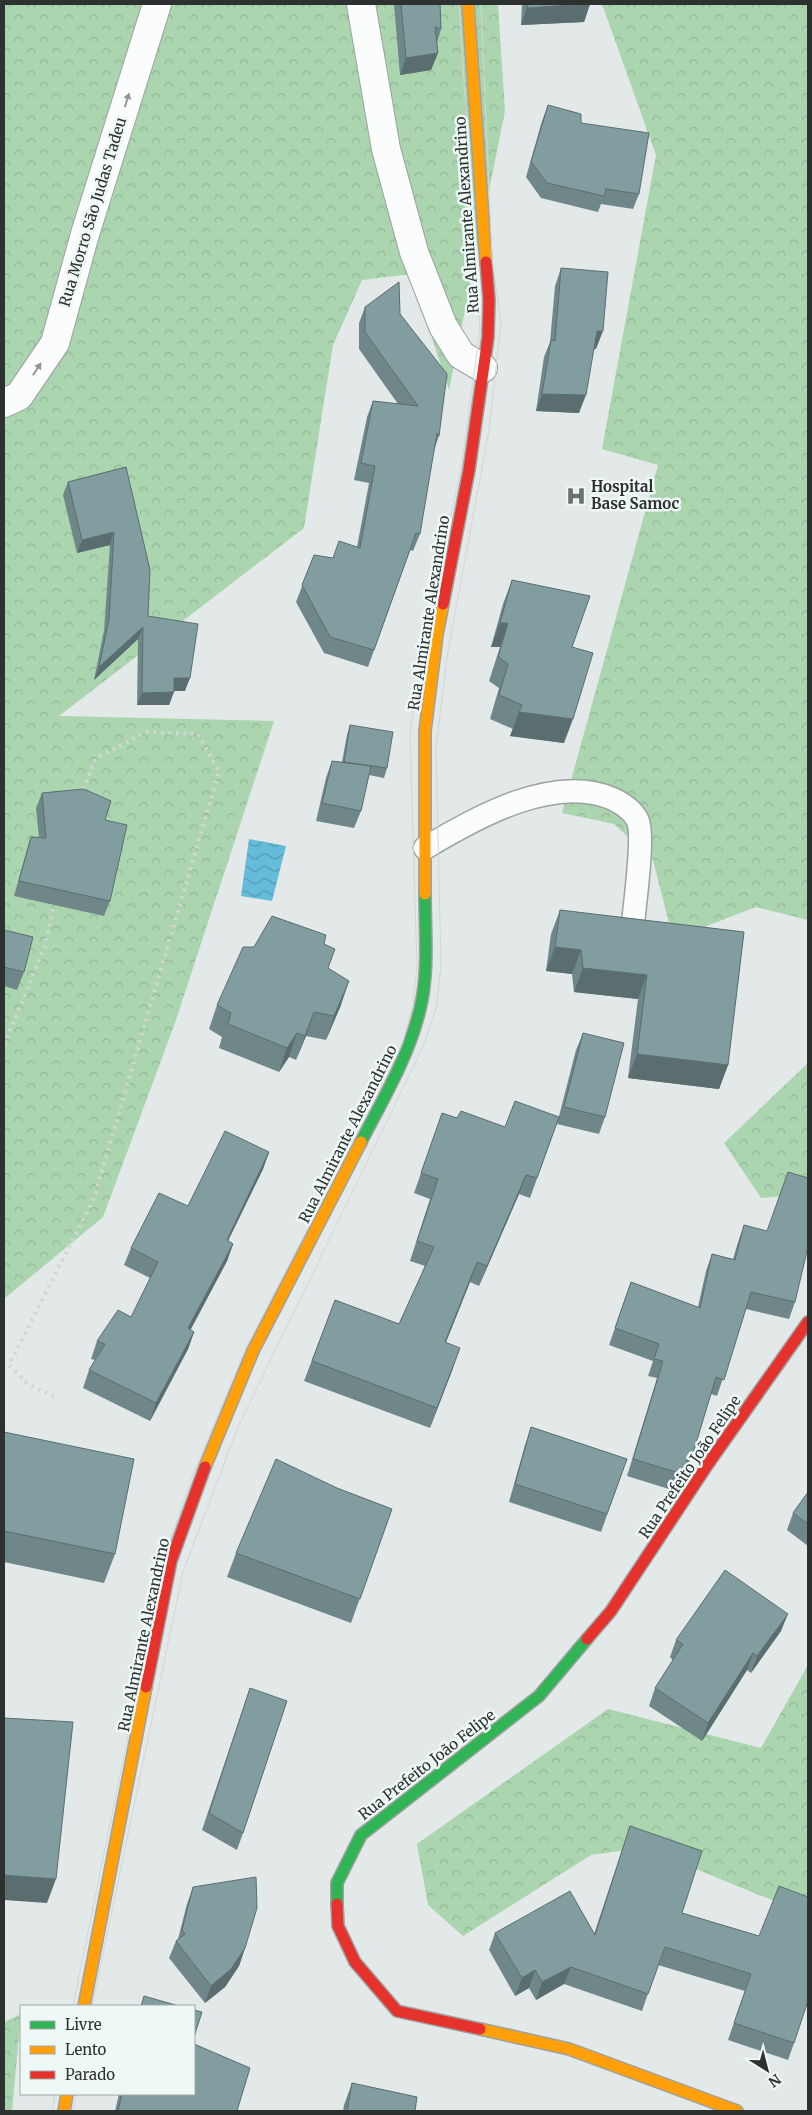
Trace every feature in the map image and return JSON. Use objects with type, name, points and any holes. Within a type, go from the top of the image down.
[{"type":"street","name":"Rua Morro São Judas Tadeu","points":[[4,403],[19,396],[55,342],[85,234],[157,4]]},
{"type":"street","points":[[361,4],[386,148],[414,252],[443,326],[461,355],[483,368]]},
{"type":"street","name":"Rua Almirante Alexandrino","points":[[84,2005],[172,1561],[197,1485],[253,1351],[409,1048],[421,1007],[425,968],[426,721],[437,635],[469,470],[488,337],[489,300],[468,4]]},
{"type":"street","name":"Rua Prefeito João Felipe","points":[[737,2111],[569,2049],[397,2011],[355,1962],[344,1941],[338,1926],[337,1883],[361,1835],[539,1696],[611,1611],[708,1464],[808,1322]]},
{"type":"street","points":[[64,2111],[67,2095]]},
{"type":"lane","points":[[425,848],[469,822],[511,805],[541,796],[573,791],[600,793],[626,805],[638,821],[640,838],[634,923]]},
{"type":"green space","points":[[4,4],[498,4],[505,111],[449,390],[411,274],[362,280],[333,345],[304,528],[59,716],[274,721],[175,1023],[103,1217],[4,1299]]},
{"type":"green space","points":[[602,4],[808,4],[808,920],[756,907],[673,939],[653,860],[614,824],[562,813],[658,465],[602,449],[656,155]]},
{"type":"green space","points":[[808,1063],[808,1194],[761,1198],[724,1143]]},
{"type":"green space","points":[[808,1665],[808,1915],[696,1869],[654,1846],[591,1855],[463,1936],[428,1905],[417,1844],[608,1709],[761,1748]]},
{"type":"green space","points":[[20,2014],[12,2111],[4,2111],[4,2022]]},
{"type":"water","points":[[249,839],[286,846],[272,901],[241,896]]},
{"type":"building","points":[[401,4],[440,4],[441,29],[435,27],[438,53],[406,58]]},
{"type":"building","points":[[528,4],[590,4],[527,8]]},
{"type":"building","points":[[548,105],[581,114],[581,123],[649,133],[639,194],[606,189],[604,196],[547,183],[531,162]]},
{"type":"building","points":[[561,268],[608,272],[603,331],[597,331],[586,395],[542,394],[551,340],[555,341]]},
{"type":"building","points":[[399,282],[400,314],[447,374],[439,436],[437,433],[420,534],[416,533],[374,650],[330,637],[302,585],[314,555],[333,558],[339,541],[360,548],[375,466],[361,463],[373,401],[418,406],[365,332],[365,307]]},
{"type":"building","points":[[126,467],[150,570],[148,616],[198,624],[190,678],[174,678],[174,692],[142,693],[143,627],[99,667],[109,619],[114,532],[82,540],[68,482]]},
{"type":"building","points":[[512,580],[590,596],[572,647],[593,653],[573,719],[519,712],[522,705],[499,695],[508,664],[498,657],[508,623],[500,623]]},
{"type":"building","points":[[350,725],[393,732],[387,768],[344,762]]},
{"type":"building","points":[[332,761],[371,766],[361,811],[322,803]]},
{"type":"building","points":[[84,789],[111,801],[105,820],[127,825],[110,901],[19,881],[31,837],[46,838],[42,793]]},
{"type":"building","points":[[560,910],[744,932],[728,1065],[637,1054],[647,975],[583,968],[581,950],[555,947]]},
{"type":"building","points":[[272,916],[326,935],[324,944],[335,949],[328,968],[349,981],[334,1016],[314,1012],[305,1036],[297,1033],[287,1048],[228,1024],[231,1013],[217,1005],[243,947],[254,947]]},
{"type":"building","points":[[4,930],[33,937],[24,972],[4,967]]},
{"type":"building","points":[[583,1033],[624,1043],[605,1117],[564,1107]]},
{"type":"building","points":[[515,1101],[559,1117],[537,1178],[526,1175],[487,1266],[477,1262],[445,1342],[460,1348],[437,1408],[312,1361],[335,1300],[399,1324],[434,1247],[417,1241],[438,1179],[421,1173],[442,1113],[457,1118],[461,1111],[505,1127]]},
{"type":"building","points":[[225,1131],[269,1152],[227,1240],[233,1244],[188,1328],[194,1332],[156,1403],[89,1370],[105,1344],[97,1341],[118,1310],[131,1317],[158,1262],[131,1248],[159,1193],[188,1206]]},
{"type":"building","points":[[788,1172],[808,1178],[808,1247],[795,1302],[751,1292],[724,1380],[716,1377],[694,1450],[679,1473],[633,1459],[663,1361],[654,1359],[659,1344],[615,1328],[631,1282],[700,1308],[712,1254],[735,1260],[744,1225],[767,1231]]},
{"type":"building","points":[[531,1427],[627,1459],[607,1514],[515,1484]]},
{"type":"building","points":[[4,1432],[134,1459],[115,1554],[4,1531]]},
{"type":"building","points":[[276,1459],[337,1488],[392,1509],[360,1599],[236,1553]]},
{"type":"building","points":[[808,1492],[808,1524],[793,1513]]},
{"type":"building","points":[[725,1570],[788,1614],[757,1656],[753,1653],[708,1723],[655,1688],[683,1644],[676,1640]]},
{"type":"building","points":[[250,1688],[287,1701],[243,1833],[209,1813]]},
{"type":"building","points":[[4,1718],[73,1722],[56,1879],[4,1875]]},
{"type":"building","points":[[630,1826],[702,1851],[682,1913],[759,1936],[779,1886],[808,1897],[808,2001],[794,2043],[734,2023],[751,1974],[665,1947],[648,1994],[571,1967],[542,1982],[535,1970],[522,1978],[495,1933],[570,1891],[595,1935]]},
{"type":"building","points":[[256,1877],[257,1908],[245,1948],[231,1969],[211,1986],[176,1941],[185,1934],[182,1930],[193,1887]]},
{"type":"building","points":[[144,1996],[176,2005],[141,2005]]},
{"type":"building","points":[[195,2010],[202,2012],[195,2034]]},
{"type":"building","points":[[195,2044],[250,2068],[237,2111],[118,2111],[122,2095],[195,2095]]},
{"type":"building","points":[[352,2083],[417,2097],[415,2111],[347,2111]]},
{"type":"tram line","points":[[73,2005],[164,1559],[190,1482],[246,1348],[402,1045],[413,1005],[417,968],[410,734],[422,649],[461,469],[480,330],[459,4]]},
{"type":"tram line","points":[[92,2005],[183,1572],[238,1427],[423,1047],[436,1009],[441,966],[436,748],[447,657],[489,430],[501,324],[492,258],[481,4]]},
{"type":"tram line","points":[[52,2111],[55,2095]]},
{"type":"tram line","points":[[73,2111],[76,2095]]},
{"type":"railway","points":[[54,1396],[29,1385],[9,1365],[94,1198],[219,771],[198,734],[147,732],[96,758],[78,803]]},
{"type":"railway","points":[[4,1045],[46,944],[56,892]]},
{"type":"traffic: fast","points":[[361,1142],[402,1060],[420,1009],[426,967],[425,894]]},
{"type":"traffic: fast","points":[[337,1904],[337,1883],[361,1835],[539,1696],[587,1639]]},
{"type":"traffic: slow","points":[[468,4],[486,262]]},
{"type":"traffic: slow","points":[[425,894],[425,731],[437,635],[443,604]]},
{"type":"traffic: slow","points":[[205,1467],[253,1351],[361,1142]]},
{"type":"traffic: slow","points":[[84,2005],[146,1687]]},
{"type":"traffic: slow","points":[[480,2029],[569,2049],[737,2111]]},
{"type":"traffic: slow","points":[[64,2111],[67,2095]]},
{"type":"traffic: jam","points":[[443,604],[469,470],[488,337],[489,300],[486,262]]},
{"type":"traffic: jam","points":[[587,1639],[611,1611],[708,1464],[808,1322]]},
{"type":"traffic: jam","points":[[146,1687],[171,1561],[205,1467]]},
{"type":"traffic: jam","points":[[337,1904],[338,1926],[355,1962],[397,2011],[480,2029]]},
{"type":"place","name":"Hospital Base Samoc","points":[[576,496]]}]
